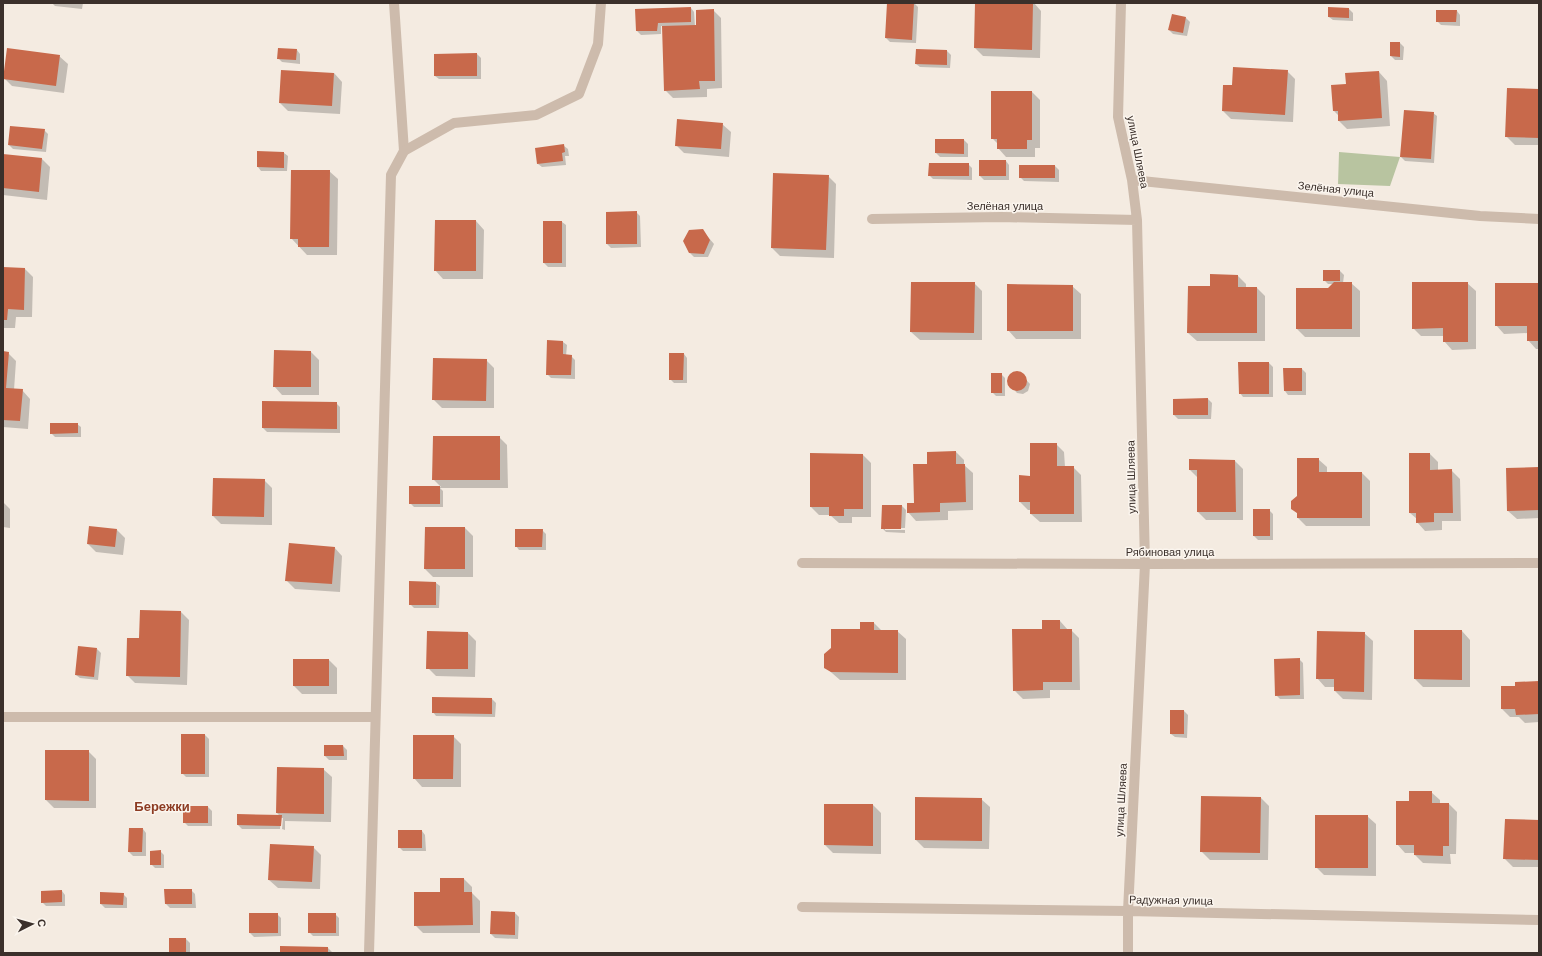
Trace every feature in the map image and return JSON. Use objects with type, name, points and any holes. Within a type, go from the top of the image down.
[{"type":"street","points":[[394,3],[404,151]]},
{"type":"street","points":[[369,953],[391,175],[404,151],[454,123],[536,115],[579,94],[598,44],[600,3]]},
{"type":"street","name":"улица Шляева","points":[[1121,3],[1118,117],[1132,180],[1137,220],[1145,564],[1128,911],[1128,953]]},
{"type":"street","name":"Зелёная улица","points":[[1132,180],[1480,216],[1539,218]]},
{"type":"street","name":"Зелёная улица","points":[[872,219],[1001,217],[1137,220]]},
{"type":"street","name":"Рябиновая улица","points":[[802,563],[1539,563]]},
{"type":"street","points":[[3,717],[376,717]]},
{"type":"street","name":"Радужная улица","points":[[802,907],[1128,911],[1539,920]]},
{"type":"green space","points":[[1339,152],[1400,157],[1390,186],[1338,184]]},
{"type":"building","points":[[887,3],[914,3],[912,40],[885,38]]},
{"type":"building","points":[[975,3],[1033,3],[1032,50],[974,48]]},
{"type":"building","points":[[691,7],[691,22],[658,23],[657,31],[636,31],[635,9]]},
{"type":"building","points":[[1328,7],[1349,8],[1349,18],[1328,17]]},
{"type":"building","points":[[714,9],[715,81],[699,81],[700,89],[664,91],[662,26],[696,25],[696,10]]},
{"type":"building","points":[[1436,10],[1457,10],[1456,22],[1436,22]]},
{"type":"building","points":[[1172,14],[1186,17],[1183,33],[1168,30]]},
{"type":"building","points":[[1390,42],[1400,42],[1400,57],[1390,56]]},
{"type":"building","points":[[7,48],[60,55],[56,86],[3,79]]},
{"type":"building","points":[[278,48],[297,49],[296,60],[277,59]]},
{"type":"building","points":[[916,49],[947,50],[947,65],[915,64]]},
{"type":"building","points":[[477,53],[477,76],[434,76],[434,54]]},
{"type":"building","points":[[1233,67],[1288,70],[1285,115],[1222,111],[1223,85],[1232,85]]},
{"type":"building","points":[[281,70],[334,73],[332,106],[279,103]]},
{"type":"building","points":[[1379,71],[1382,118],[1338,121],[1338,111],[1333,111],[1331,85],[1346,84],[1345,73]]},
{"type":"building","points":[[1507,88],[1539,89],[1539,138],[1505,137]]},
{"type":"building","points":[[991,91],[1032,91],[1032,140],[1027,140],[1027,149],[997,149],[997,139],[991,139]]},
{"type":"building","points":[[1404,110],[1434,112],[1431,159],[1400,157]]},
{"type":"building","points":[[677,119],[723,123],[721,149],[675,146]]},
{"type":"building","points":[[10,126],[45,129],[42,149],[8,145]]},
{"type":"building","points":[[935,139],[964,139],[964,154],[935,153]]},
{"type":"building","points":[[564,144],[565,152],[562,153],[563,161],[537,164],[535,148]]},
{"type":"building","points":[[257,151],[284,152],[284,168],[257,167]]},
{"type":"building","points":[[3,154],[42,158],[39,192],[3,188]]},
{"type":"building","points":[[979,160],[1006,160],[1006,176],[979,176]]},
{"type":"building","points":[[929,163],[969,163],[969,176],[928,176]]},
{"type":"building","points":[[1019,165],[1055,165],[1055,178],[1019,178]]},
{"type":"building","points":[[291,170],[330,170],[329,247],[298,247],[298,239],[290,239]]},
{"type":"building","points":[[773,173],[829,175],[826,250],[771,248]]},
{"type":"building","points":[[637,211],[637,244],[606,244],[606,212]]},
{"type":"building","points":[[435,220],[476,220],[476,271],[434,271]]},
{"type":"building","points":[[543,221],[562,221],[562,263],[543,263]]},
{"type":"building","points":[[703,229],[710,240],[704,254],[689,253],[683,241],[689,230]]},
{"type":"building","points":[[3,267],[25,268],[24,310],[8,309],[7,320],[3,320]]},
{"type":"building","points":[[1323,270],[1340,270],[1340,281],[1323,281]]},
{"type":"building","points":[[1210,274],[1238,275],[1238,287],[1257,287],[1257,333],[1187,333],[1188,286],[1210,286]]},
{"type":"building","points":[[911,282],[975,282],[974,333],[910,332]]},
{"type":"building","points":[[1334,282],[1352,282],[1352,329],[1296,329],[1296,288],[1328,288]]},
{"type":"building","points":[[1412,282],[1468,282],[1468,342],[1443,342],[1443,328],[1412,329]]},
{"type":"building","points":[[1495,283],[1539,283],[1539,341],[1527,341],[1527,326],[1495,326]]},
{"type":"building","points":[[1007,284],[1073,285],[1073,331],[1007,331]]},
{"type":"building","points":[[547,340],[563,341],[563,354],[572,355],[571,375],[546,375]]},
{"type":"building","points":[[274,350],[311,351],[311,387],[273,387]]},
{"type":"building","points":[[3,351],[9,352],[6,388],[23,389],[20,421],[3,420]]},
{"type":"building","points":[[669,353],[684,353],[683,380],[669,380]]},
{"type":"building","points":[[433,358],[487,359],[486,401],[432,400]]},
{"type":"building","points":[[1238,362],[1269,362],[1269,394],[1239,394]]},
{"type":"building","points":[[1283,368],[1302,368],[1302,391],[1284,391]]},
{"type":"building","points":[[1017,371],[1024,374],[1027,381],[1024,388],[1017,391],[1010,388],[1007,381],[1010,374]]},
{"type":"building","points":[[991,373],[1002,373],[1002,393],[991,393]]},
{"type":"building","points":[[1208,398],[1208,415],[1173,415],[1173,399]]},
{"type":"building","points":[[262,401],[337,402],[337,429],[262,428]]},
{"type":"building","points":[[50,423],[78,423],[78,433],[50,434]]},
{"type":"building","points":[[433,436],[500,436],[500,480],[432,480]]},
{"type":"building","points":[[1030,443],[1057,443],[1057,466],[1074,466],[1074,514],[1030,514],[1030,502],[1019,502],[1019,475],[1030,476]]},
{"type":"building","points":[[956,451],[956,464],[965,464],[966,502],[940,503],[940,512],[907,513],[907,503],[914,503],[913,464],[927,464],[927,452]]},
{"type":"building","points":[[810,453],[863,454],[863,509],[844,509],[844,516],[829,516],[829,507],[810,507]]},
{"type":"building","points":[[1409,453],[1430,453],[1430,470],[1452,469],[1453,513],[1434,513],[1434,522],[1416,523],[1416,513],[1409,513]]},
{"type":"building","points":[[1297,458],[1319,458],[1319,472],[1362,472],[1362,518],[1297,518],[1297,513],[1291,509],[1291,501],[1297,496]]},
{"type":"building","points":[[1189,459],[1235,460],[1236,512],[1197,512],[1197,470],[1189,470]]},
{"type":"building","points":[[1539,467],[1539,510],[1507,511],[1506,468]]},
{"type":"building","points":[[213,478],[265,479],[264,517],[212,516]]},
{"type":"building","points":[[409,486],[440,486],[440,504],[409,504]]},
{"type":"building","points":[[882,505],[902,505],[901,529],[881,529]]},
{"type":"building","points":[[1253,509],[1270,509],[1270,536],[1253,536]]},
{"type":"building","points":[[89,526],[117,529],[115,547],[87,544]]},
{"type":"building","points":[[425,527],[465,527],[465,569],[424,569]]},
{"type":"building","points":[[515,529],[543,529],[542,547],[515,547]]},
{"type":"building","points":[[289,543],[335,547],[332,584],[285,581]]},
{"type":"building","points":[[409,581],[436,582],[436,605],[409,605]]},
{"type":"building","points":[[140,610],[181,611],[180,677],[126,676],[127,638],[139,638]]},
{"type":"building","points":[[1042,620],[1060,620],[1060,629],[1072,629],[1072,682],[1043,682],[1043,690],[1013,691],[1012,629],[1042,629]]},
{"type":"building","points":[[860,622],[874,622],[874,630],[898,630],[898,673],[831,672],[824,668],[824,654],[831,648],[831,629],[860,629]]},
{"type":"building","points":[[1414,630],[1462,630],[1462,680],[1414,679]]},
{"type":"building","points":[[427,631],[468,632],[468,669],[426,669]]},
{"type":"building","points":[[1317,631],[1365,632],[1364,692],[1334,691],[1334,679],[1316,679]]},
{"type":"building","points":[[78,646],[97,648],[94,677],[75,675]]},
{"type":"building","points":[[1300,658],[1300,695],[1275,696],[1274,659]]},
{"type":"building","points":[[293,659],[329,659],[329,686],[293,686]]},
{"type":"building","points":[[1539,681],[1539,714],[1516,715],[1515,709],[1501,709],[1501,686],[1515,686],[1515,682]]},
{"type":"building","points":[[432,697],[492,698],[492,714],[432,713]]},
{"type":"building","points":[[1170,710],[1184,710],[1184,734],[1170,734]]},
{"type":"building","points":[[181,734],[205,734],[205,774],[181,774]]},
{"type":"building","points":[[413,735],[454,735],[453,779],[413,779]]},
{"type":"building","points":[[324,745],[343,745],[344,756],[324,756]]},
{"type":"building","points":[[45,750],[89,750],[89,801],[45,800]]},
{"type":"building","points":[[277,767],[324,768],[324,814],[276,813]]},
{"type":"building","points":[[1409,791],[1432,791],[1432,803],[1449,803],[1449,846],[1443,846],[1443,856],[1414,855],[1414,845],[1396,845],[1396,801],[1409,801]]},
{"type":"building","points":[[1201,796],[1261,797],[1260,853],[1200,852]]},
{"type":"building","points":[[915,797],[982,798],[982,841],[915,840]]},
{"type":"building","points":[[824,804],[873,804],[873,846],[824,845]]},
{"type":"building","points":[[183,806],[208,806],[208,823],[183,823]]},
{"type":"building","points":[[237,814],[282,815],[281,826],[237,825]]},
{"type":"building","points":[[1315,815],[1368,815],[1368,868],[1315,868]]},
{"type":"building","points":[[1505,819],[1539,820],[1539,860],[1503,859]]},
{"type":"building","points":[[129,828],[143,828],[142,852],[128,852]]},
{"type":"building","points":[[398,830],[422,830],[422,848],[398,848]]},
{"type":"building","points":[[270,844],[314,846],[312,882],[268,880]]},
{"type":"building","points":[[161,850],[161,865],[150,865],[150,851]]},
{"type":"building","points":[[440,878],[464,878],[464,892],[472,892],[473,925],[414,926],[414,892],[440,892]]},
{"type":"building","points":[[164,889],[192,889],[192,904],[165,904]]},
{"type":"building","points":[[62,890],[62,902],[41,903],[41,891]]},
{"type":"building","points":[[100,892],[124,893],[123,905],[100,904]]},
{"type":"building","points":[[491,911],[515,912],[515,935],[490,934]]},
{"type":"building","points":[[249,913],[278,913],[278,933],[249,933]]},
{"type":"building","points":[[308,913],[336,913],[336,933],[308,933]]},
{"type":"building","points":[[169,938],[186,938],[186,953],[169,953]]},
{"type":"building","points":[[280,946],[328,947],[328,953],[280,953]]},
{"type":"district","name":"Бережки","points":[[162,806]]}]
